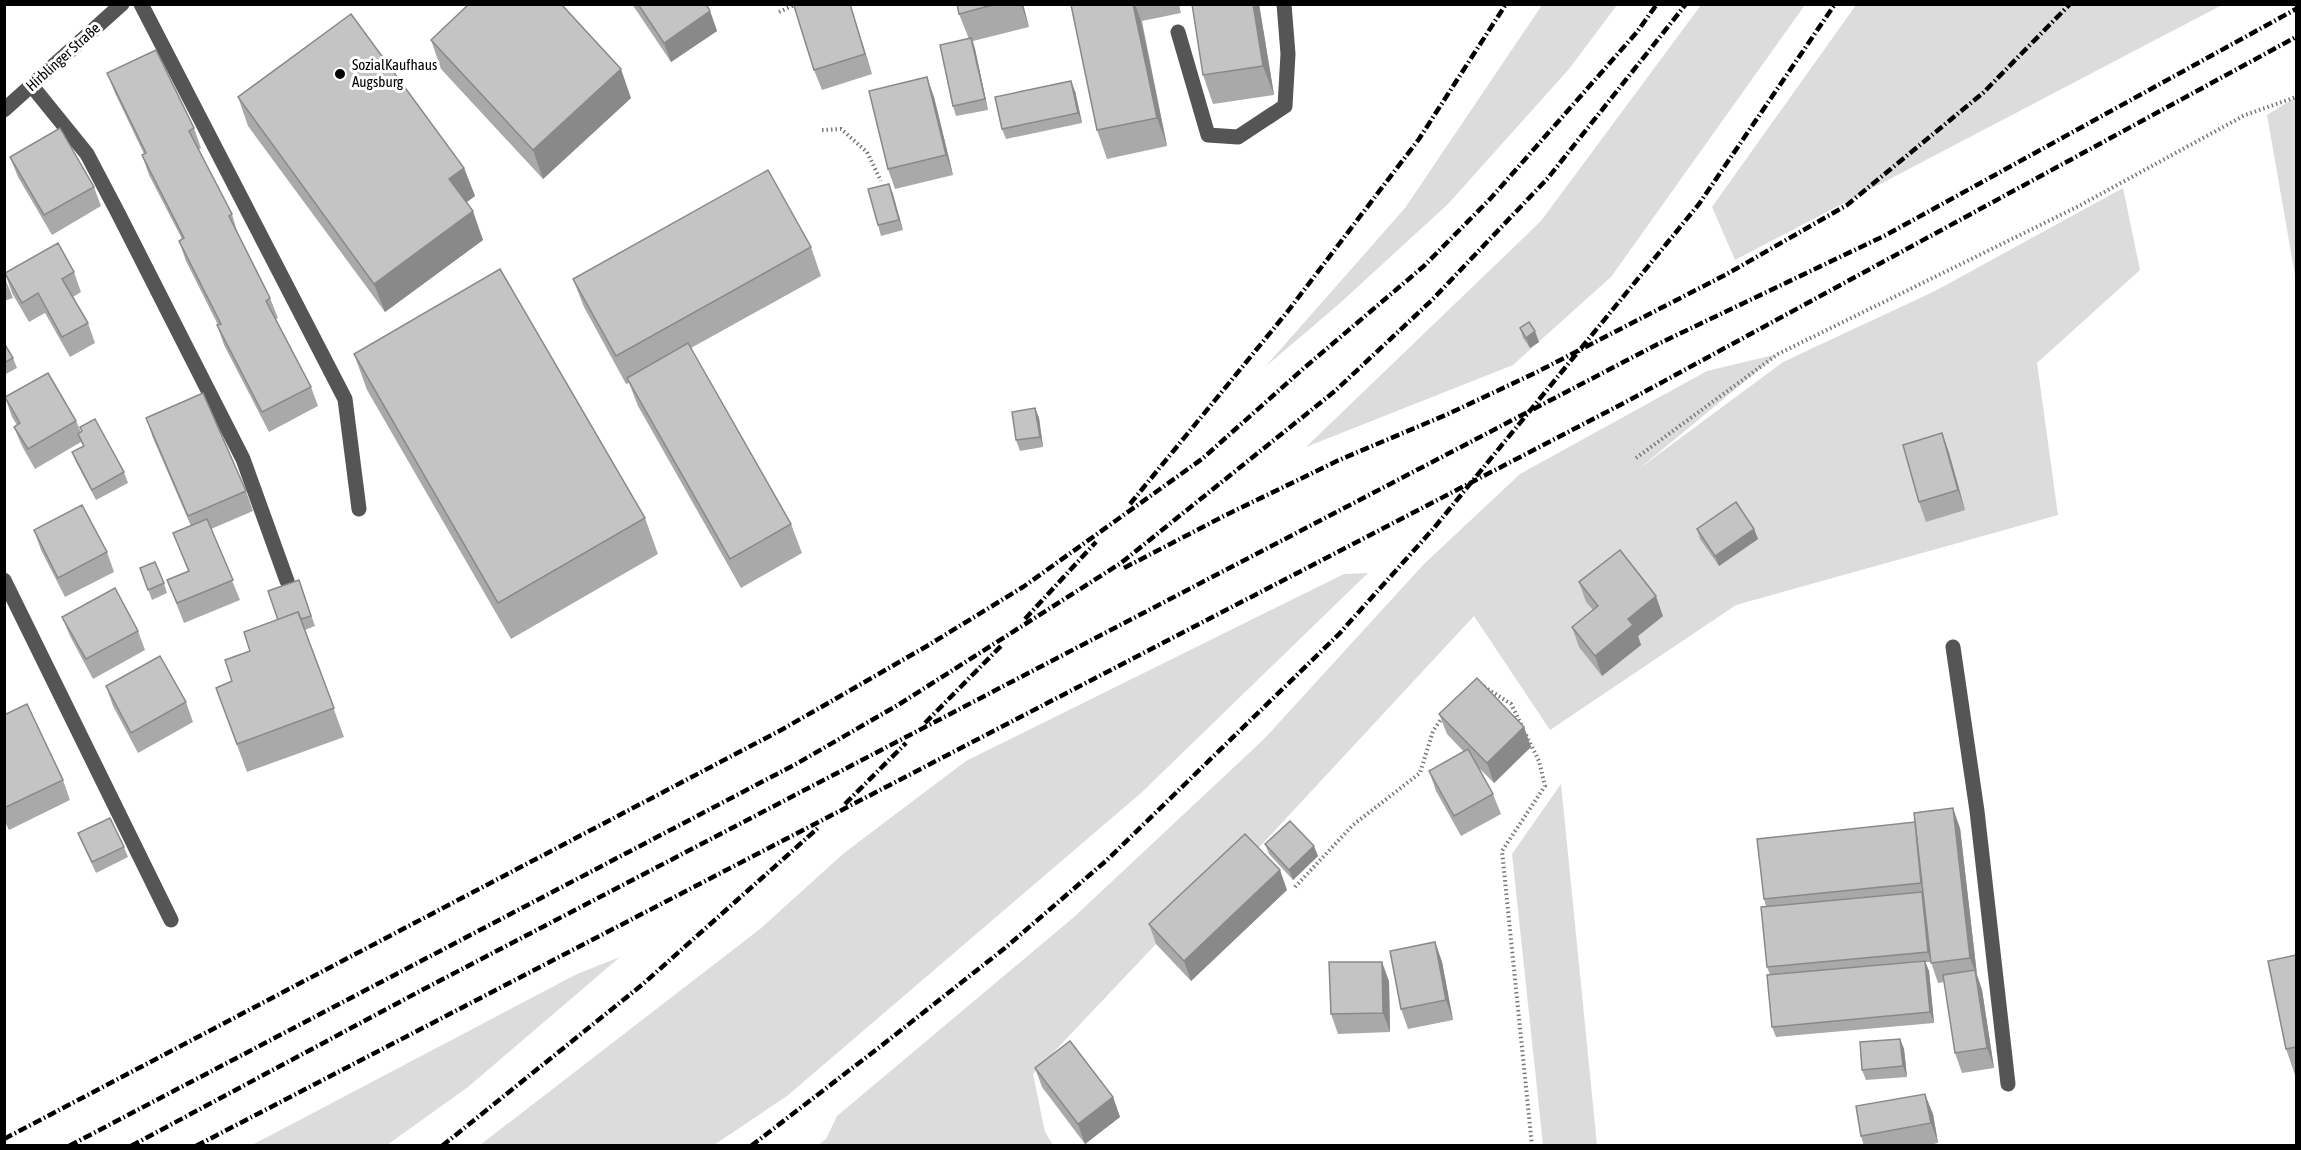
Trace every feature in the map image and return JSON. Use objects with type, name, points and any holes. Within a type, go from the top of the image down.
[{"type":"street","name":"Hirblinger Straße","points":[[4,110],[122,4]]},
{"type":"street","points":[[141,4],[345,399],[359,509]]},
{"type":"street","points":[[1178,32],[1209,135],[1238,137],[1285,106],[1288,54],[1284,4]]},
{"type":"street","points":[[32,86],[87,154],[118,213],[243,459],[287,581]]},
{"type":"street","points":[[4,580],[101,773],[171,920]]},
{"type":"street","points":[[1953,647],[1977,811],[2008,1084]]},
{"type":"path","points":[[779,12],[796,4]]},
{"type":"path","points":[[1636,458],[1778,354],[2077,207],[2245,115],[2296,97]]},
{"type":"path","points":[[822,130],[841,129],[867,152],[880,181]]},
{"type":"path","points":[[1472,688],[1481,683],[1511,704],[1539,761],[1545,786],[1503,851],[1532,1146]]},
{"type":"path","points":[[1295,887],[1353,825],[1420,773],[1434,731],[1449,707]]},
{"type":"shaded area","points":[[1542,5],[1617,5],[1569,69],[1448,204],[1339,304],[1265,367],[1405,208]]},
{"type":"shaded area","points":[[1701,5],[1805,5],[1611,277],[1513,365],[1306,447],[1541,221]]},
{"type":"shaded area","points":[[1856,5],[2222,5],[1735,260],[1712,207]]},
{"type":"shaded area","points":[[2296,97],[2296,281],[2267,115]]},
{"type":"shaded area","points":[[2123,188],[2140,270],[2037,363],[2058,515],[1736,605],[1550,730],[1474,616],[1253,854],[1156,944],[1033,1074],[1045,1132],[1053,1145],[817,1146],[826,1139],[837,1116],[1074,917],[1264,739],[1424,564],[1520,474],[1707,371],[1778,354],[1640,468],[1783,362],[1935,291]]},
{"type":"shaded area","points":[[1368,573],[1141,793],[787,1096],[714,1145],[480,1145],[760,929],[844,853],[966,761],[1344,574]]},
{"type":"shaded area","points":[[1561,784],[1597,1145],[1543,1145],[1512,854]]},
{"type":"shaded area","points":[[620,957],[468,1087],[387,1145],[252,1145],[577,974]]},
{"type":"building","points":[[469,4],[561,4],[621,69],[533,150],[431,40]]},
{"type":"building","points":[[638,4],[706,4],[710,11],[664,43]]},
{"type":"building","points":[[850,4],[865,54],[814,70],[794,6]]},
{"type":"building","points":[[957,4],[996,4],[959,14]]},
{"type":"building","points":[[1133,4],[1157,118],[1097,130],[1071,5]]},
{"type":"building","points":[[1192,4],[1253,4],[1263,66],[1203,75]]},
{"type":"building","points":[[351,14],[464,168],[449,179],[473,211],[374,284],[238,97]]},
{"type":"building","points":[[971,38],[985,99],[953,106],[940,45]]},
{"type":"building","points":[[156,50],[194,128],[189,131],[232,214],[229,216],[270,298],[266,301],[311,387],[262,412],[217,325],[221,324],[179,241],[184,238],[142,155],[146,153],[107,73]]},
{"type":"building","points":[[927,77],[946,155],[888,169],[869,91]]},
{"type":"building","points":[[1071,81],[1078,113],[1002,129],[995,97]]},
{"type":"building","points":[[60,128],[94,187],[44,215],[10,157]]},
{"type":"building","points":[[768,170],[811,247],[616,356],[573,279]]},
{"type":"building","points":[[889,184],[899,220],[878,225],[868,189]]},
{"type":"building","points":[[58,243],[74,272],[62,279],[88,323],[62,337],[38,293],[22,303],[5,273]]},
{"type":"building","points":[[500,269],[645,518],[498,603],[354,354]]},
{"type":"building","points":[[1529,322],[1535,331],[1526,338],[1520,328]]},
{"type":"building","points":[[4,343],[13,358],[4,363]]},
{"type":"building","points":[[688,343],[791,524],[730,559],[627,378]]},
{"type":"building","points":[[48,373],[76,421],[28,449],[14,427],[20,423],[5,397]]},
{"type":"building","points":[[203,393],[246,491],[188,516],[146,418]]},
{"type":"building","points":[[1035,408],[1040,437],[1016,440],[1012,412]]},
{"type":"building","points":[[95,419],[124,472],[92,490],[72,452],[84,446],[78,434],[82,431],[80,427]]},
{"type":"building","points":[[1942,433],[1958,490],[1919,502],[1903,445]]},
{"type":"building","points":[[1736,502],[1754,529],[1715,556],[1697,529]]},
{"type":"building","points":[[82,505],[107,552],[58,578],[34,530]]},
{"type":"building","points":[[207,519],[233,580],[177,603],[167,580],[189,571],[173,533]]},
{"type":"building","points":[[1620,550],[1656,596],[1628,619],[1633,625],[1595,656],[1572,627],[1598,606],[1579,582]]},
{"type":"building","points":[[155,562],[164,583],[148,590],[140,568]]},
{"type":"building","points":[[299,580],[311,616],[301,619],[298,612],[278,620],[268,591]]},
{"type":"building","points":[[115,588],[138,631],[86,659],[62,617]]},
{"type":"building","points":[[298,612],[334,708],[237,744],[216,688],[232,681],[225,660],[250,651],[244,632]]},
{"type":"building","points":[[160,656],[186,702],[131,733],[106,686]]},
{"type":"building","points":[[1477,678],[1524,727],[1487,763],[1439,714]]},
{"type":"building","points":[[27,704],[63,780],[4,808],[4,715]]},
{"type":"building","points":[[1468,749],[1493,794],[1454,816],[1429,771]]},
{"type":"building","points":[[1953,808],[1970,958],[1931,963],[1914,813]]},
{"type":"building","points":[[110,818],[124,847],[92,862],[78,833]]},
{"type":"building","points":[[1290,821],[1314,846],[1289,870],[1265,844]]},
{"type":"building","points":[[1915,822],[1921,883],[1764,899],[1757,839]]},
{"type":"building","points":[[1245,834],[1280,870],[1184,961],[1149,924]]},
{"type":"building","points":[[1922,892],[1928,952],[1767,967],[1761,907]]},
{"type":"building","points":[[1435,942],[1446,1000],[1401,1009],[1390,951]]},
{"type":"building","points":[[2296,955],[2296,1047],[2286,1049],[2268,961]]},
{"type":"building","points":[[1925,961],[1930,1012],[1772,1027],[1767,975]]},
{"type":"building","points":[[1329,962],[1382,962],[1383,1013],[1331,1014]]},
{"type":"building","points":[[1975,970],[1987,1048],[1955,1053],[1943,975]]},
{"type":"building","points":[[1900,1039],[1903,1066],[1862,1070],[1860,1042]]},
{"type":"building","points":[[1070,1041],[1113,1097],[1078,1124],[1035,1068]]},
{"type":"building","points":[[1925,1094],[1931,1123],[1861,1136],[1856,1106]]},
{"type":"railway","points":[[1130,504],[1288,311],[1419,139],[1506,4]]},
{"type":"railway","points":[[4,1139],[783,729],[927,646],[1023,587],[1202,459],[1424,266],[1491,198],[1637,32],[1657,4]]},
{"type":"railway","points":[[69,1146],[796,764],[898,705],[1121,563],[1335,391],[1432,300],[1548,178],[1686,4]]},
{"type":"railway","points":[[751,1146],[1005,948],[1107,860],[1339,634],[1434,528],[1699,204],[1835,4]]},
{"type":"railway","points":[[1124,568],[1339,460],[1448,414],[1535,373],[1727,274],[1847,205],[1983,93],[2070,4]]},
{"type":"railway","points":[[131,1146],[422,990],[1658,344],[1886,235],[2296,9]]},
{"type":"railway","points":[[196,1146],[1622,404],[2296,37]]},
{"type":"railway","points":[[1025,619],[1096,542]]},
{"type":"railway","points":[[925,723],[1001,646]]},
{"type":"railway","points":[[845,804],[906,743]]},
{"type":"railway","points":[[442,1146],[643,984],[818,828]]},
{"type":"place","name":"SozialKaufhaus Augsburg","points":[[340,74]]}]
